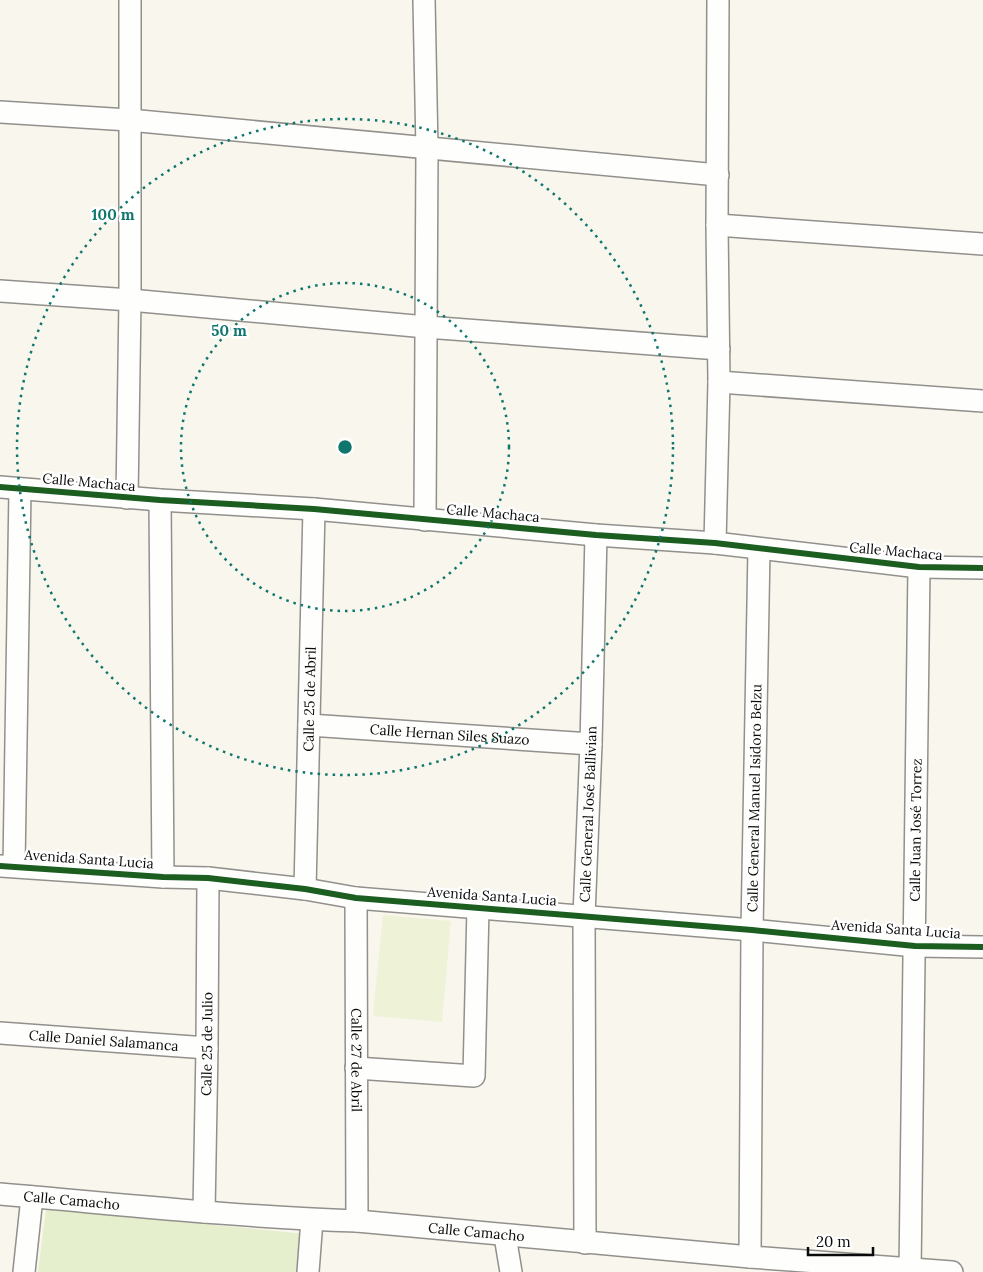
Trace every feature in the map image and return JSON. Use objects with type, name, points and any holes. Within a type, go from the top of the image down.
[{"type":"street","points":[[127,498],[130,300],[130,0]]},
{"type":"street","points":[[424,0],[427,149],[425,520]]},
{"type":"street","points":[[715,543],[720,382],[717,225],[718,0]]},
{"type":"street","points":[[0,112],[129,120],[427,149],[718,174]]},
{"type":"street","points":[[717,225],[983,244]]},
{"type":"street","points":[[0,291],[130,300],[426,327],[719,349]]},
{"type":"street","points":[[720,382],[983,401]]},
{"type":"street","points":[[7,866],[10,488]]},
{"type":"street","name":"Calle Machaca","points":[[10,488],[127,498],[314,510],[596,535],[715,543],[919,568],[983,568]]},
{"type":"street","points":[[160,500],[163,877]]},
{"type":"street","name":"Calle 25 de Abril","points":[[305,889],[314,510]]},
{"type":"street","name":"Calle General José Ballivian","points":[[585,1243],[584,916],[591,744],[596,535]]},
{"type":"street","name":"Calle General Manuel Isidoro Belzu","points":[[750,1257],[752,930],[759,549]]},
{"type":"street","name":"Calle Juan José Torrez","points":[[911,1270],[919,568]]},
{"type":"street","name":"Calle Hernan Siles Suazo","points":[[310,725],[591,744]]},
{"type":"street","name":"Avenida Santa Lucia","points":[[7,866],[163,877],[208,878],[305,889],[356,898],[752,930],[915,946],[983,947]]},
{"type":"street","name":"Calle 25 de Julio","points":[[204,1212],[208,878]]},
{"type":"street","name":"Calle 27 de Abril","points":[[356,898],[356,1221]]},
{"type":"street","points":[[356,1068],[474,1076],[478,908]]},
{"type":"street","name":"Calle Daniel Salamanca","points":[[0,1033],[207,1048]]},
{"type":"street","name":"Calle Camacho","points":[[0,1194],[204,1212],[312,1220],[356,1221],[585,1243],[952,1272]]},
{"type":"street","points":[[24,1272],[32,1197]]},
{"type":"street","points":[[308,1272],[312,1220]]},
{"type":"street","points":[[505,1236],[511,1272]]},
{"type":"green space","points":[[383,915],[451,921],[442,1022],[373,1016]]},
{"type":"green space","points":[[46,1209],[307,1234],[303,1272],[38,1272]]},
{"type":"cycle path","points":[[0,487],[160,500],[314,509],[596,535],[715,543],[919,567],[983,568]]},
{"type":"cycle path","points":[[0,866],[163,877],[208,878],[305,889],[356,898],[752,930],[915,946],[983,947]]}]
